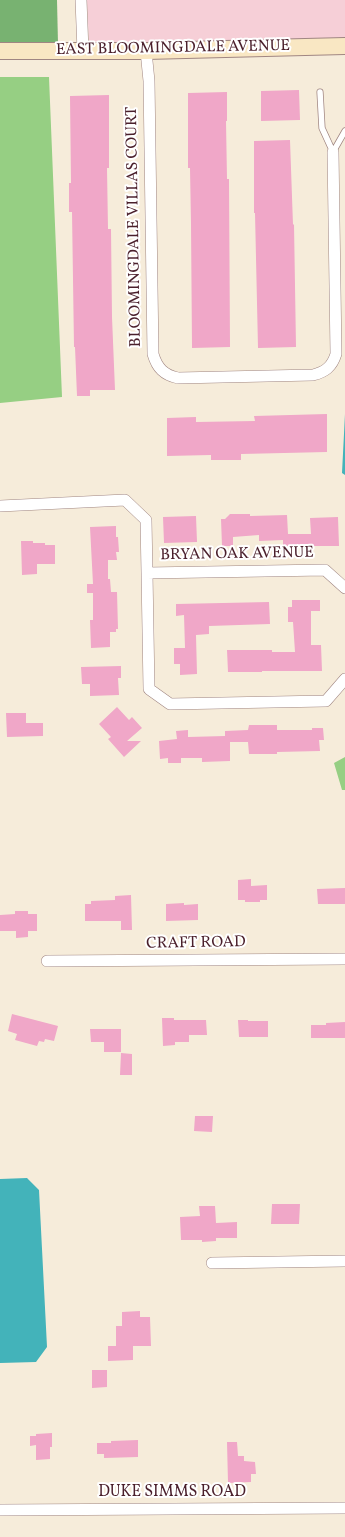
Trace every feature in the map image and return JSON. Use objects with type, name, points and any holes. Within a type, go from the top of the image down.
[{"type":"main road","name":"EAST BLOOMINGDALE AVENUE","points":[[0,51],[146,52],[345,46]]},
{"type":"street","points":[[81,0],[83,51]]},
{"type":"street","name":"BLOOMINGDALE VILLAS COURT","points":[[146,52],[149,81],[153,354],[156,363],[169,376],[178,378],[313,375],[322,373],[334,362],[336,354],[333,152]]},
{"type":"street","name":"BRYAN OAK AVENUE","points":[[0,506],[125,500],[146,520],[149,689],[170,704],[326,701],[345,679]]},
{"type":"street","name":"BRYAN OAK AVENUE","points":[[147,573],[326,570],[345,588]]},
{"type":"street","name":"CRAFT ROAD","points":[[47,961],[345,958]]},
{"type":"street","points":[[212,1262],[345,1261]]},
{"type":"street","name":"DUKE SIMMS ROAD","points":[[0,1510],[345,1508]]},
{"type":"lane","points":[[320,92],[322,128],[333,152]]},
{"type":"lane","points":[[333,152],[345,131]]},
{"type":"shaded area","points":[[87,0],[345,0],[345,39],[152,44],[89,44]]},
{"type":"green space","points":[[0,0],[57,0],[58,44],[0,44]]},
{"type":"green space","points":[[0,77],[49,77],[62,397],[0,403]]},
{"type":"green space","points":[[345,757],[345,790],[342,790],[334,763]]},
{"type":"water","points":[[345,414],[345,475],[342,473]]},
{"type":"water","points":[[27,1178],[39,1190],[47,1347],[36,1362],[0,1363],[0,1179]]},
{"type":"building","points":[[299,90],[300,120],[261,121],[261,91]]},
{"type":"building","points":[[227,92],[226,121],[227,179],[229,179],[230,347],[192,348],[188,93]]},
{"type":"building","points":[[109,95],[109,168],[107,168],[108,229],[111,229],[115,390],[90,390],[90,396],[77,396],[74,347],[72,212],[69,212],[69,183],[71,183],[70,96]]},
{"type":"building","points":[[290,140],[293,225],[294,224],[296,347],[258,348],[254,213],[254,141]]},
{"type":"building","points":[[327,414],[327,452],[241,454],[241,460],[211,460],[211,455],[167,456],[167,418],[196,417],[196,422],[255,421],[254,416]]},
{"type":"building","points":[[230,514],[250,514],[250,516],[287,515],[288,534],[311,534],[310,518],[338,517],[339,546],[283,546],[283,540],[259,541],[259,535],[233,537],[233,546],[222,546],[221,519],[225,519]]},
{"type":"building","points":[[196,516],[197,542],[164,543],[163,517]]},
{"type":"building","points":[[116,526],[116,537],[118,537],[119,552],[116,552],[117,560],[108,560],[108,579],[110,579],[111,592],[117,592],[118,629],[116,629],[116,632],[110,632],[110,647],[91,648],[90,620],[93,620],[93,593],[87,593],[87,584],[93,584],[90,527]]},
{"type":"building","points":[[21,541],[33,541],[33,543],[55,545],[55,564],[37,564],[37,574],[22,575]]},
{"type":"building","points":[[292,600],[320,600],[320,611],[311,611],[311,645],[321,645],[322,671],[228,672],[227,650],[272,650],[272,652],[295,652],[293,622],[288,622],[288,607],[292,607]]},
{"type":"building","points":[[269,602],[270,624],[209,626],[209,634],[196,635],[197,674],[180,675],[180,664],[174,664],[174,648],[185,648],[184,615],[176,616],[176,604]]},
{"type":"building","points":[[121,666],[121,678],[118,678],[119,695],[90,696],[90,684],[82,684],[81,667]]},
{"type":"building","points":[[117,707],[129,720],[132,717],[142,728],[127,741],[141,741],[124,757],[108,739],[111,737],[99,724]]},
{"type":"building","points":[[6,713],[26,713],[26,723],[43,723],[43,736],[7,737]]},
{"type":"building","points":[[249,725],[277,725],[277,730],[312,730],[312,728],[323,728],[324,740],[319,740],[320,751],[249,754],[248,742],[230,742],[230,761],[202,762],[202,758],[181,758],[181,763],[168,763],[168,758],[160,759],[159,741],[177,739],[176,731],[188,730],[188,737],[225,736],[225,731],[248,730]]},
{"type":"building","points":[[251,879],[251,886],[267,885],[267,900],[260,900],[260,902],[245,902],[245,900],[238,900],[238,880]]},
{"type":"building","points":[[345,888],[345,904],[318,904],[317,889]]},
{"type":"building","points":[[131,895],[132,930],[121,930],[121,921],[85,921],[85,904],[91,904],[91,901],[115,900],[115,896]]},
{"type":"building","points":[[184,903],[184,905],[198,904],[198,920],[166,921],[166,904]]},
{"type":"building","points":[[15,911],[28,911],[28,914],[37,914],[37,931],[28,931],[28,937],[16,938],[16,931],[0,931],[0,915],[15,914]]},
{"type":"building","points":[[12,1014],[58,1026],[54,1041],[45,1039],[44,1042],[39,1041],[37,1046],[15,1040],[17,1034],[8,1031]]},
{"type":"building","points":[[162,1018],[174,1018],[174,1020],[206,1020],[207,1035],[189,1035],[189,1042],[175,1042],[175,1045],[163,1046]]},
{"type":"building","points":[[238,1020],[268,1021],[268,1037],[239,1037]]},
{"type":"building","points":[[345,1022],[345,1038],[311,1038],[311,1025],[326,1025],[326,1023]]},
{"type":"building","points":[[90,1029],[121,1029],[121,1052],[104,1052],[104,1042],[91,1042]]},
{"type":"building","points":[[121,1053],[132,1054],[132,1075],[120,1075]]},
{"type":"building","points":[[195,1116],[213,1116],[212,1132],[194,1131]]},
{"type":"building","points":[[272,1204],[300,1204],[299,1224],[271,1224]]},
{"type":"building","points":[[199,1206],[215,1206],[216,1223],[237,1222],[237,1238],[216,1238],[216,1241],[202,1242],[202,1240],[181,1240],[180,1217],[200,1216]]},
{"type":"building","points":[[140,1311],[140,1317],[150,1317],[151,1346],[133,1346],[133,1360],[108,1361],[108,1346],[116,1346],[116,1326],[122,1326],[122,1312]]},
{"type":"building","points":[[92,1370],[107,1370],[107,1387],[92,1388]]},
{"type":"building","points":[[52,1433],[50,1459],[36,1460],[36,1445],[30,1446],[30,1436]]},
{"type":"building","points":[[138,1440],[138,1457],[104,1458],[104,1454],[97,1454],[97,1443]]},
{"type":"building","points":[[227,1442],[237,1442],[238,1456],[244,1456],[244,1461],[255,1462],[256,1474],[251,1474],[251,1482],[228,1483]]}]
